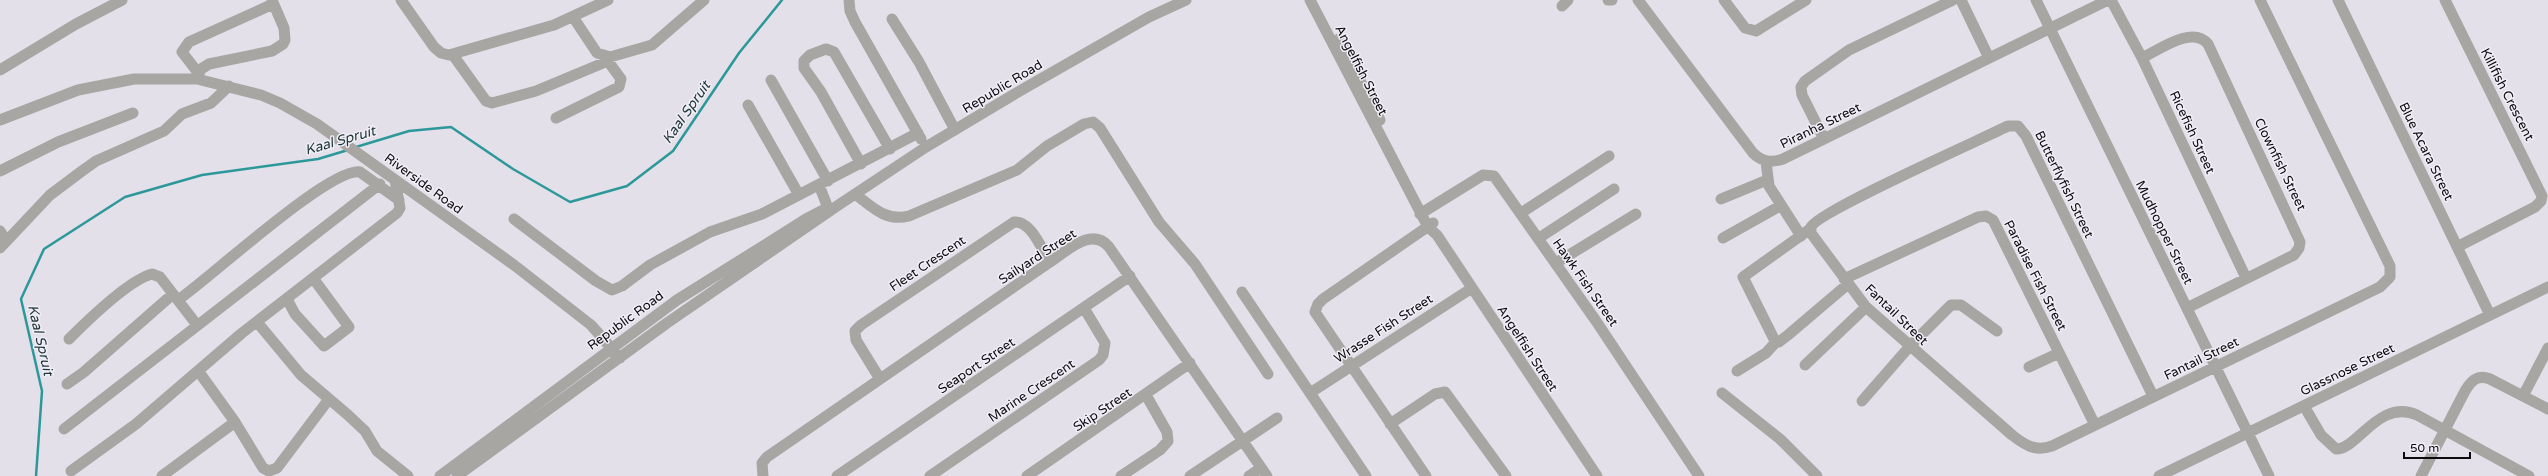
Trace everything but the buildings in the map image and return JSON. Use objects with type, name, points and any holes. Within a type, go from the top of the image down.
[{"type":"street","points":[[0,70],[76,24],[122,0]]},
{"type":"street","points":[[401,0],[438,51],[445,55],[453,55],[534,32],[573,17],[608,0]]},
{"type":"street","points":[[453,55],[486,101],[492,103],[536,91],[607,59],[645,49],[652,45],[704,0]]},
{"type":"street","points":[[849,0],[850,11],[926,148]]},
{"type":"street","name":"Republic Road","points":[[440,476],[612,347],[725,268],[855,194],[955,130],[1122,32],[1186,0]]},
{"type":"street","name":"Angelfish Street","points":[[1310,0],[1430,225],[1597,476]]},
{"type":"street","name":"Angelfish Street","points":[[1315,0],[1350,59],[1423,212]]},
{"type":"street","points":[[1638,0],[1753,153],[1766,161],[1767,180],[1780,206],[1801,236]]},
{"type":"street","points":[[1724,0],[1745,28],[1756,31],[1806,0]]},
{"type":"street","points":[[1824,139],[1802,95],[1801,87],[1805,81],[1849,50],[1953,0]]},
{"type":"street","points":[[1961,0],[1989,58]]},
{"type":"street","name":"Mudhopper Street","points":[[2036,0],[2268,476]]},
{"type":"street","points":[[2050,29],[2109,0]]},
{"type":"street","name":"Ricefish Street","points":[[2109,0],[2142,58],[2246,278]]},
{"type":"street","name":"Fantail Street","points":[[1811,226],[1846,281],[1866,308],[2012,435],[2029,447],[2040,449],[2052,446],[2380,287],[2386,282],[2390,275],[2390,266],[2260,0]]},
{"type":"street","name":"Blue Acara Street","points":[[2338,0],[2490,315]]},
{"type":"street","name":"Killifish Crescent","points":[[2445,0],[2542,196],[2541,201],[2535,207],[2457,247]]},
{"type":"street","points":[[272,2],[285,34],[285,40],[280,48],[209,64],[204,66],[198,77],[182,52],[184,46],[189,42],[272,2]]},
{"type":"street","points":[[556,118],[619,87],[622,79],[607,59],[592,48],[573,17]]},
{"type":"street","points":[[892,19],[918,62],[955,130]]},
{"type":"street","name":"Piranha Street","points":[[1766,161],[1783,159],[2050,29]]},
{"type":"street","name":"Clownfish Street","points":[[2142,58],[2186,37],[2195,36],[2205,41],[2284,203],[2298,233],[2300,242],[2299,248],[2294,255],[2187,308]]},
{"type":"street","points":[[860,164],[821,92],[804,68],[804,61],[810,55],[826,49],[834,52],[890,149]]},
{"type":"street","name":"Riverside Road","points":[[0,120],[98,84],[152,77],[198,77],[280,102],[346,144],[576,312],[612,347],[620,358]]},
{"type":"street","points":[[772,80],[823,183],[832,207]]},
{"type":"street","points":[[3,244],[50,194],[82,170],[96,161],[164,131],[177,117],[211,103],[229,86]]},
{"type":"street","points":[[748,105],[799,195]]},
{"type":"street","points":[[0,171],[58,142],[133,113]]},
{"type":"street","points":[[855,194],[883,215],[899,219],[909,216],[1017,170],[1047,146],[1084,124],[1093,122],[1100,128],[1159,222],[1195,264],[1268,374]]},
{"type":"street","name":"Butterflyfish Street","points":[[1811,226],[1821,217],[1993,133],[2008,126],[2018,126],[2026,136],[2153,396]]},
{"type":"street","points":[[514,219],[590,277],[612,290],[622,286],[650,265],[710,232],[747,220],[918,134]]},
{"type":"street","points":[[1521,213],[1609,156]]},
{"type":"street","points":[[66,384],[84,372],[176,297],[309,196],[336,178],[353,171],[360,172],[380,184],[399,200]]},
{"type":"street","name":"Hawk Fish Street","points":[[1423,212],[1487,174],[1494,176],[1556,263],[1699,476]]},
{"type":"street","points":[[71,471],[136,424],[257,322],[397,213],[400,208],[395,180]]},
{"type":"street","points":[[1721,199],[1767,180]]},
{"type":"street","points":[[64,429],[89,412],[197,325],[380,184]]},
{"type":"street","points":[[1538,238],[1614,189]]},
{"type":"street","points":[[1723,238],[1780,206]]},
{"type":"street","name":"Republic Road","points":[[457,476],[677,315],[832,207]]},
{"type":"street","points":[[1556,263],[1636,214]]},
{"type":"street","name":"Paradise Fish Street","points":[[1737,371],[1766,353],[1776,342],[1788,335],[1846,281],[1971,219],[1986,216],[1993,220],[2095,425]]},
{"type":"street","name":"Fleet Crescent","points":[[880,379],[856,340],[856,331],[861,325],[1014,222],[1019,222],[1027,226],[1050,262]]},
{"type":"street","points":[[1426,476],[1315,312],[1318,304],[1430,225]]},
{"type":"street","points":[[1776,342],[1742,277],[1801,236],[1811,226]]},
{"type":"street","points":[[0,231],[3,244]]},
{"type":"street","name":"Sailyard Street","points":[[763,475],[762,463],[767,458],[1050,262],[1086,239],[1096,238],[1105,242],[1130,276],[1264,472]]},
{"type":"street","points":[[69,339],[111,302],[147,275],[156,274],[197,325]]},
{"type":"street","name":"Seaport Street","points":[[837,476],[1130,276]]},
{"type":"street","points":[[287,299],[295,314],[324,346],[349,327],[313,278]]},
{"type":"street","name":"Glassnose Street","points":[[2158,476],[2548,287]]},
{"type":"street","name":"Wrasse Fish Street","points":[[1310,392],[1472,288]]},
{"type":"street","points":[[1242,292],[1366,476]]},
{"type":"street","points":[[1862,401],[1942,311],[1955,303],[1961,305],[1996,331]]},
{"type":"street","name":"Marine Crescent","points":[[930,476],[1099,360],[1103,355],[1106,343],[1084,308]]},
{"type":"street","points":[[1805,365],[1866,308]]},
{"type":"street","points":[[257,322],[292,365],[365,431],[377,451],[408,476]]},
{"type":"street","points":[[2523,396],[2548,348]]},
{"type":"street","points":[[2029,367],[2059,353]]},
{"type":"street","name":"Skip Street","points":[[1028,476],[1190,363]]},
{"type":"street","points":[[199,372],[235,422],[263,468],[269,470],[277,468],[328,399]]},
{"type":"street","points":[[2421,476],[2470,384],[2478,378],[2490,379],[2548,409]]},
{"type":"street","points":[[1390,424],[1435,394],[1446,392],[1506,476]]},
{"type":"street","points":[[1722,393],[1780,439],[1817,476]]},
{"type":"street","points":[[1121,476],[1160,450],[1168,442],[1167,432],[1146,395]]},
{"type":"street","points":[[2304,406],[2321,435],[2336,449],[2347,446],[2368,427],[2399,411],[2412,413],[2529,476]]},
{"type":"street","points":[[1190,476],[1277,418]]},
{"type":"street","points":[[162,476],[235,422]]},
{"type":"street","points":[[1249,476],[1264,472]]},
{"type":"waterway","name":"Kaal Spruit","points":[[356,147],[409,131],[451,127],[513,169],[570,202],[627,186],[673,151],[739,53],[782,0]]},
{"type":"waterway","name":"Kaal Spruit","points":[[36,476],[42,391],[21,299],[44,249],[125,197],[202,175],[318,159],[348,150]]}]
